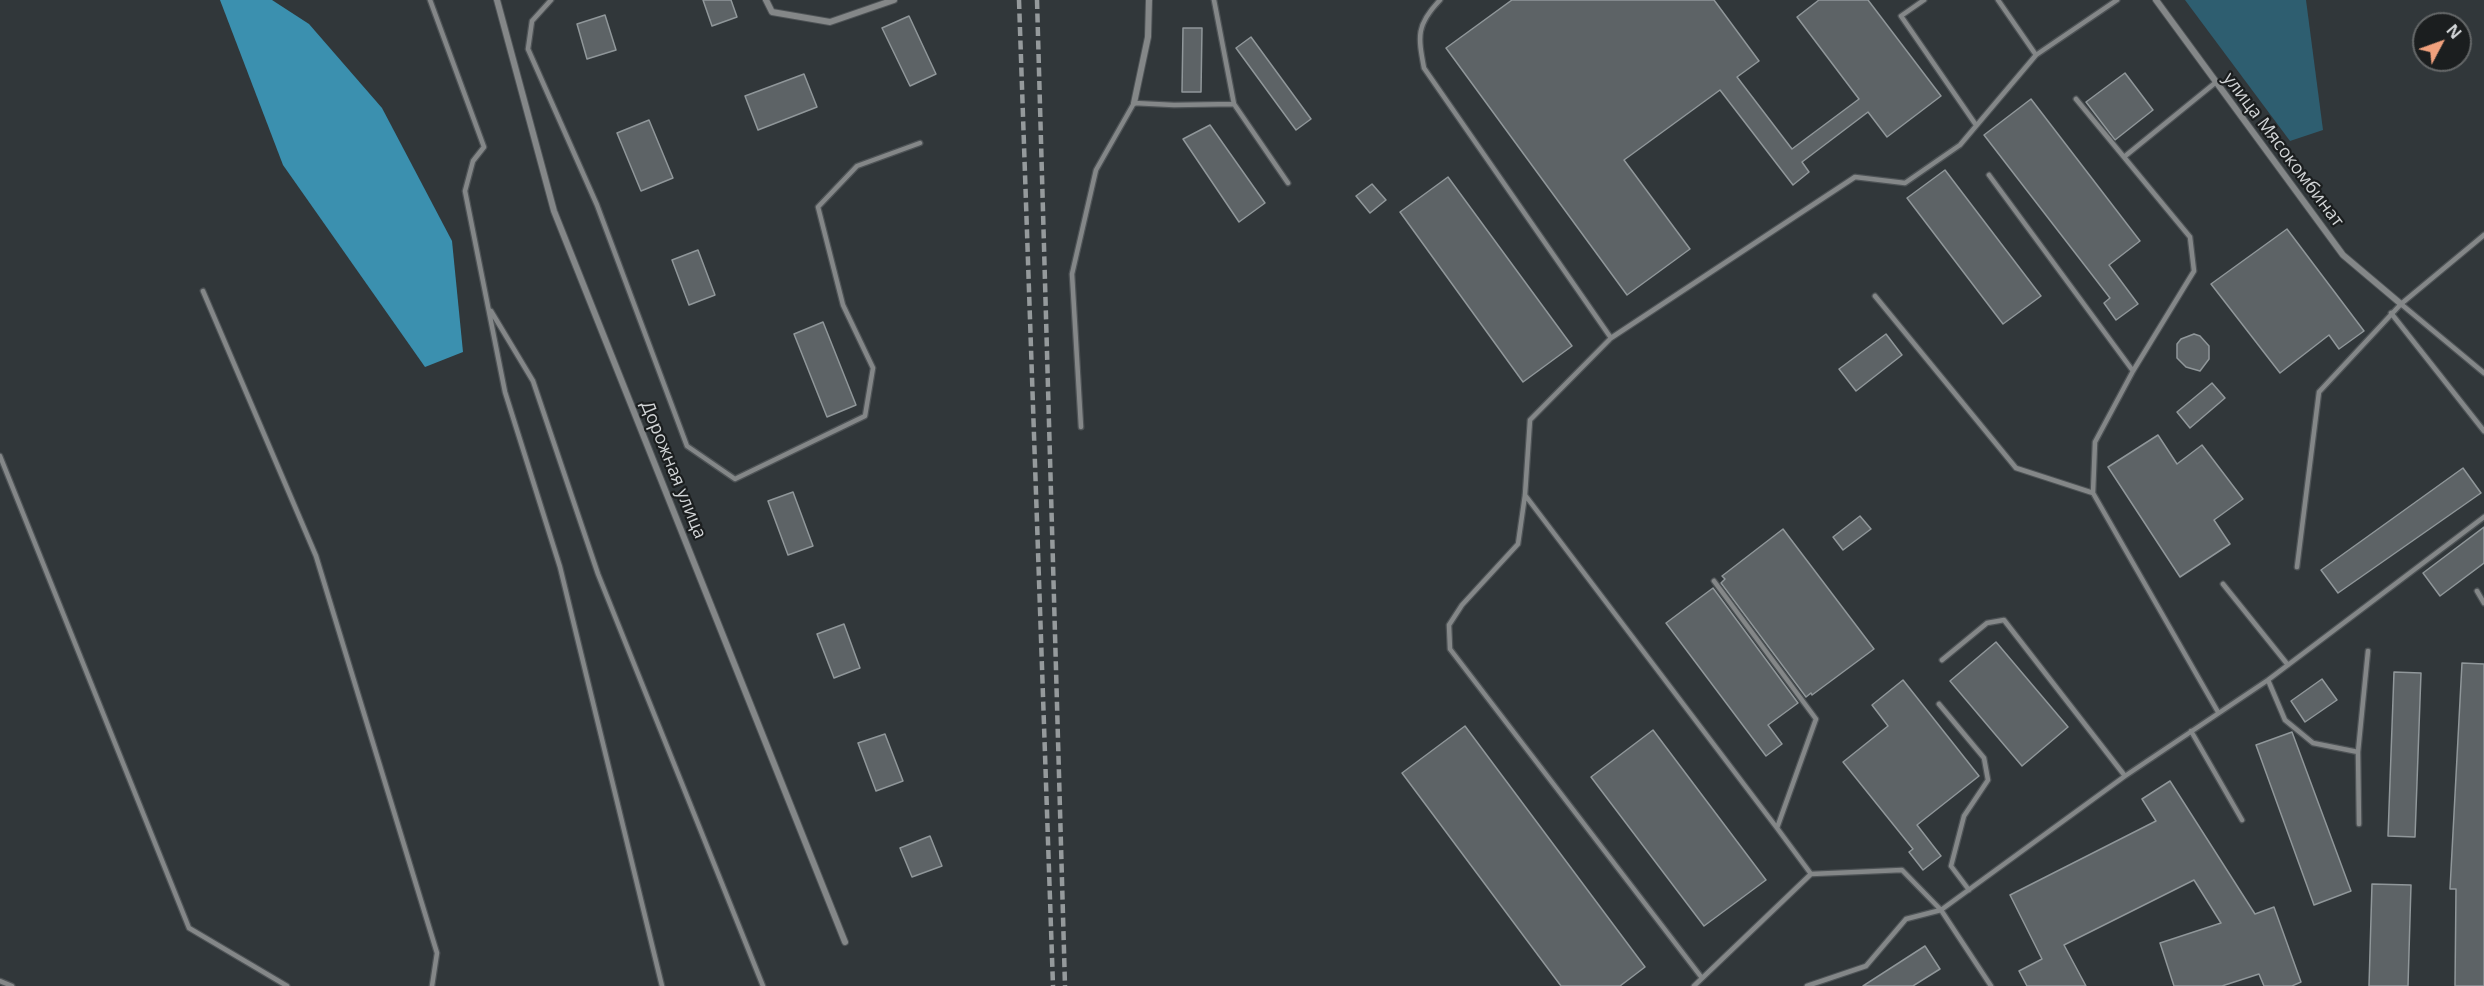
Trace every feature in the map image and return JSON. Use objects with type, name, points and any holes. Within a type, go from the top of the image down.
[{"type":"street","name":"Дорожная улица","points":[[497,0],[554,211],[845,942]]},
{"type":"street","points":[[766,0],[772,12],[830,22],[894,0]]},
{"type":"street","points":[[1134,104],[1148,37],[1149,0]]},
{"type":"street","name":"улица Мясокомбинат","points":[[2156,0],[2343,255],[2401,304]]},
{"type":"lane","points":[[430,0],[484,147],[473,161],[465,191],[505,392],[560,567],[662,986]]},
{"type":"lane","points":[[551,0],[532,21],[528,49],[597,205],[687,446],[735,479],[865,416],[873,368],[843,305],[818,207],[857,166],[920,143]]},
{"type":"lane","points":[[1214,0],[1234,104],[1288,183]]},
{"type":"lane","points":[[1440,0],[1430,11],[1418,35],[1424,68],[1611,338]]},
{"type":"lane","points":[[1924,0],[1901,16],[1976,125]]},
{"type":"lane","points":[[1998,0],[2036,55]]},
{"type":"lane","points":[[1702,978],[1449,649],[1449,625],[1462,605],[1518,544],[1526,495],[1530,420],[1611,338],[1855,177],[1905,183],[1960,145],[2036,55],[2117,0]]},
{"type":"lane","points":[[2124,157],[2215,83]]},
{"type":"lane","points":[[2076,99],[2190,237],[2194,271],[2133,371],[2095,442],[2093,493],[2218,712]]},
{"type":"lane","points":[[1081,427],[1072,274],[1096,170],[1134,104],[1234,104]]},
{"type":"lane","points":[[1989,176],[2133,371]]},
{"type":"lane","points":[[2297,567],[2319,392],[2391,313],[2484,235]]},
{"type":"lane","points":[[203,291],[316,556],[437,953],[432,986]]},
{"type":"lane","points":[[1875,296],[2016,468],[2093,493]]},
{"type":"lane","points":[[2401,304],[2484,373]]},
{"type":"lane","points":[[488,307],[533,381],[598,574],[763,986]]},
{"type":"lane","points":[[2391,313],[2484,431]]},
{"type":"lane","points":[[0,456],[189,928],[287,986]]},
{"type":"lane","points":[[1526,495],[1811,874]]},
{"type":"lane","points":[[1807,986],[1866,966],[1906,919],[1941,910],[2125,776],[2268,680],[2484,517]]},
{"type":"lane","points":[[1714,580],[1816,719],[1777,828]]},
{"type":"lane","points":[[2223,584],[2288,665]]},
{"type":"lane","points":[[2477,591],[2484,603]]},
{"type":"lane","points":[[1942,660],[1987,623],[2004,620],[2125,776]]},
{"type":"lane","points":[[2359,824],[2358,752],[2368,651]]},
{"type":"lane","points":[[2268,680],[2285,720],[2313,743],[2358,752]]},
{"type":"lane","points":[[1939,704],[1984,758],[1988,780],[1965,816],[1952,866],[1969,890]]},
{"type":"lane","points":[[2191,731],[2242,820]]},
{"type":"lane","points":[[1694,986],[1811,874],[1902,870],[1941,910],[1991,986]]},
{"type":"lane","points":[[0,981],[12,986]]},
{"type":"shaded area","points":[[220,0],[272,0],[309,24],[382,108],[452,241],[463,352],[425,367],[283,165]]},
{"type":"shaded area","points":[[2185,0],[2306,0],[2323,130],[2290,141]]},
{"type":"building","points":[[703,0],[731,0],[737,17],[712,26]]},
{"type":"building","points":[[1512,0],[1714,0],[1759,61],[1737,77],[1792,149],[1859,99],[1797,17],[1819,0],[1868,0],[1941,96],[1887,137],[1868,112],[1802,162],[1809,172],[1793,185],[1720,90],[1624,160],[1690,249],[1627,295],[1446,48]]},
{"type":"building","points":[[605,15],[616,50],[587,59],[577,24]]},
{"type":"building","points":[[909,16],[936,74],[910,86],[882,28]]},
{"type":"building","points":[[1183,28],[1202,28],[1201,92],[1182,92]]},
{"type":"building","points":[[1251,37],[1311,119],[1296,130],[1236,48]]},
{"type":"building","points":[[2125,73],[2153,110],[2115,140],[2086,102]]},
{"type":"building","points":[[804,74],[817,107],[758,130],[745,96]]},
{"type":"building","points":[[2031,99],[2140,241],[2109,265],[2138,304],[2116,320],[2104,303],[2110,298],[1984,135]]},
{"type":"building","points":[[649,120],[673,178],[641,191],[617,133]]},
{"type":"building","points":[[1210,125],[1265,203],[1239,222],[1183,139]]},
{"type":"building","points":[[1945,170],[2041,296],[2003,324],[1907,198]]},
{"type":"building","points":[[1448,177],[1572,346],[1523,382],[1400,212]]},
{"type":"building","points":[[1372,184],[1386,200],[1370,213],[1356,196]]},
{"type":"building","points":[[2287,229],[2364,331],[2339,349],[2329,335],[2280,373],[2211,284]]},
{"type":"building","points":[[698,250],[715,295],[689,305],[672,260]]},
{"type":"building","points":[[823,322],[856,405],[827,417],[794,334]]},
{"type":"building","points":[[1886,334],[1902,355],[1856,391],[1839,369]]},
{"type":"building","points":[[2194,334],[2200,336],[2209,346],[2209,359],[2200,371],[2186,367],[2177,358],[2177,344],[2181,339]]},
{"type":"building","points":[[2212,383],[2225,398],[2190,428],[2177,412]]},
{"type":"building","points":[[2158,435],[2177,464],[2202,445],[2243,499],[2214,520],[2230,544],[2180,577],[2108,467]]},
{"type":"building","points":[[2463,468],[2481,493],[2338,593],[2321,570]]},
{"type":"building","points":[[793,492],[813,546],[788,555],[768,501]]},
{"type":"building","points":[[1860,516],[1871,529],[1843,550],[1833,537]]},
{"type":"building","points":[[2484,527],[2484,563],[2440,596],[2423,573]]},
{"type":"building","points":[[1783,529],[1874,649],[1812,695],[1811,693],[1806,697],[1721,583],[1725,579],[1722,576]]},
{"type":"building","points":[[1713,588],[1798,703],[1768,725],[1782,744],[1766,756],[1666,623]]},
{"type":"building","points":[[844,624],[860,668],[834,678],[817,634]]},
{"type":"building","points":[[1996,642],[2068,727],[2022,766],[1950,681]]},
{"type":"building","points":[[2462,663],[2484,664],[2484,986],[2455,986],[2456,889],[2450,889]]},
{"type":"building","points":[[2394,672],[2421,673],[2415,837],[2388,836]]},
{"type":"building","points":[[2322,679],[2337,700],[2305,722],[2291,701]]},
{"type":"building","points":[[1903,680],[1979,776],[1917,825],[1941,856],[1923,870],[1909,852],[1913,849],[1843,762],[1888,726],[1872,705]]},
{"type":"building","points":[[1465,726],[1645,967],[1620,986],[1561,986],[1402,773]]},
{"type":"building","points":[[1653,730],[1766,880],[1704,926],[1591,777]]},
{"type":"building","points":[[2292,732],[2351,891],[2314,905],[2256,745]]},
{"type":"building","points":[[885,734],[903,781],[876,791],[858,743]]},
{"type":"building","points":[[2170,781],[2255,914],[2274,907],[2301,982],[2292,986],[2264,986],[2259,974],[2222,986],[2174,986],[2160,943],[2221,923],[2194,880],[2064,945],[2086,986],[2027,986],[2019,971],[2042,959],[2010,895],[2156,821],[2142,799]]},
{"type":"building","points":[[930,836],[942,866],[912,877],[900,848]]},
{"type":"building","points":[[2372,884],[2411,885],[2408,986],[2369,986]]},
{"type":"building","points":[[1925,946],[1940,969],[1913,986],[1863,986]]},
{"type":"railway","points":[[1019,0],[1053,986]]},
{"type":"railway","points":[[1037,0],[1065,986]]}]
